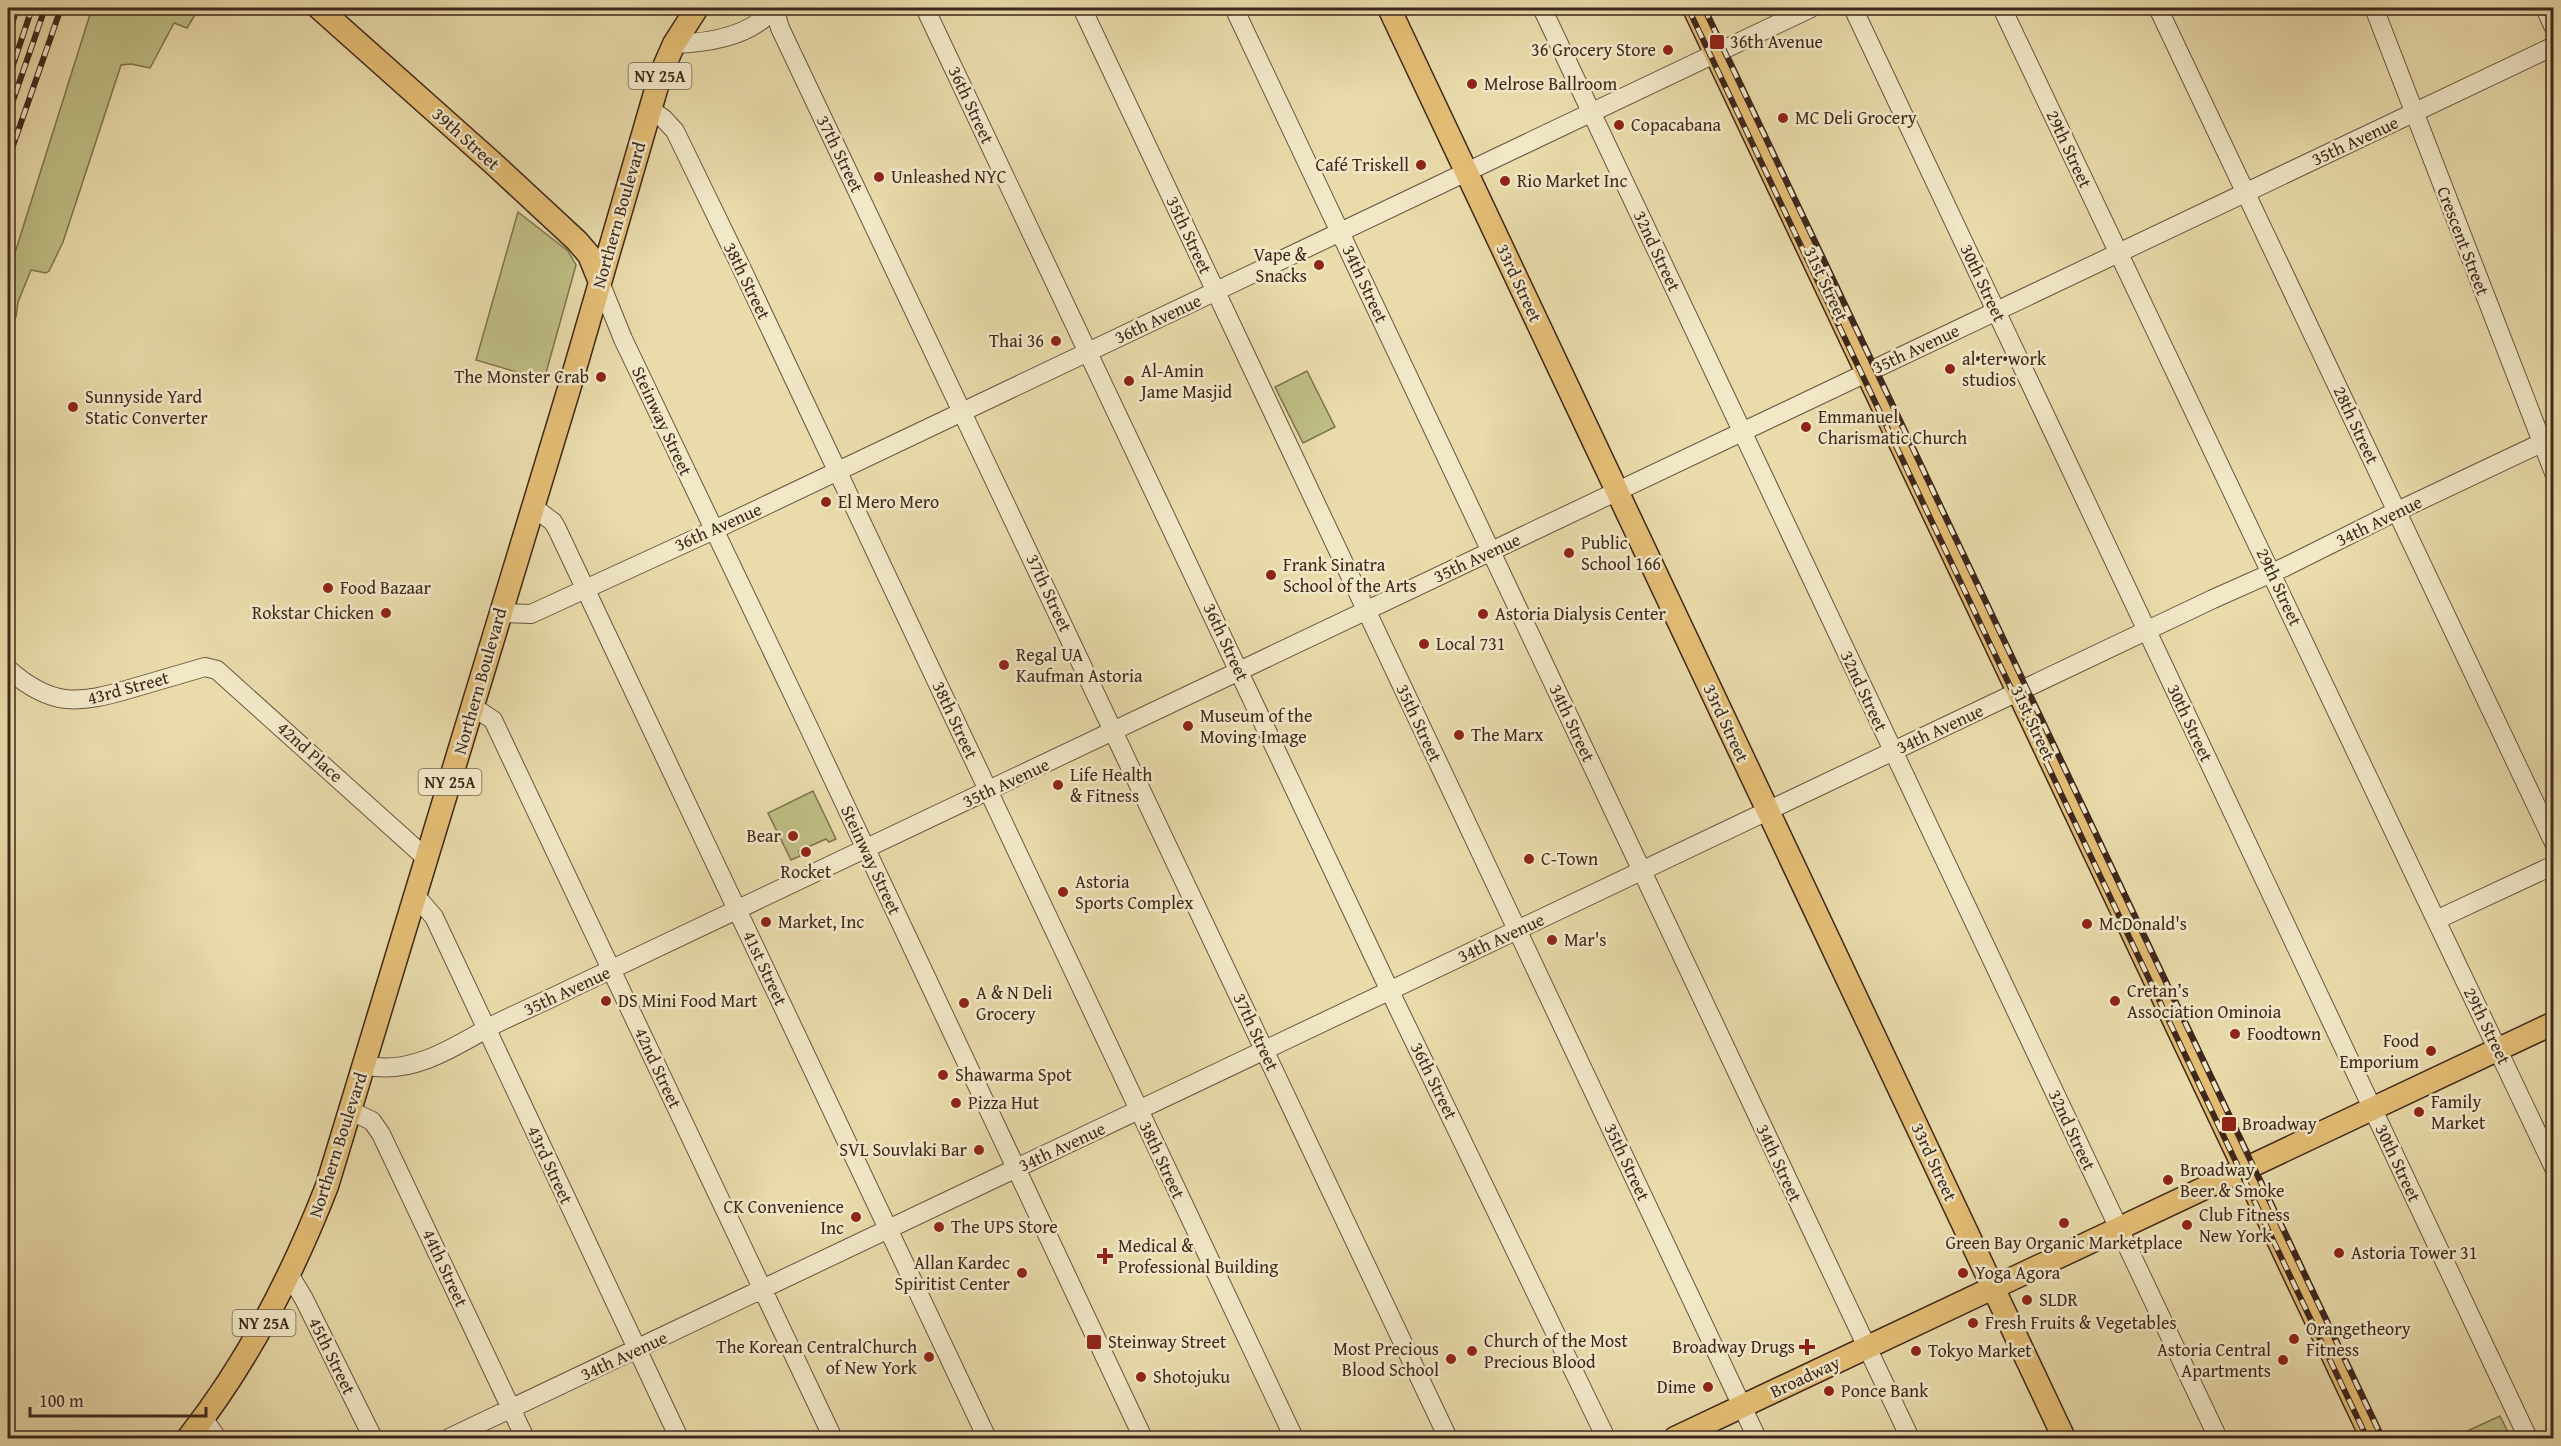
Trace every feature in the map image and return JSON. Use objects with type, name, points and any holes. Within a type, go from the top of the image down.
[{"type":"main road","name":"39th Street","points":[[319,8],[532,199],[585,250],[600,282]]},
{"type":"main road","name":"Northern Boulevard","points":[[188,1438],[256,1337],[289,1274],[327,1186],[660,76],[674,44],[697,8]]},
{"type":"main road","name":"33rd Street","points":[[1389,8],[2064,1438]]},
{"type":"main road","name":"31st Street","points":[[1694,8],[2372,1438]]},
{"type":"main road","name":"Broadway","points":[[1675,1438],[2553,1023]]},
{"type":"street","points":[[674,44],[704,43],[756,25],[774,8]]},
{"type":"street","name":"37th Street","points":[[774,8],[780,28],[1448,1438]]},
{"type":"street","name":"36th Street","points":[[925,8],[1390,991],[1606,1438]]},
{"type":"street","name":"35th Street","points":[[1082,8],[1757,1438]]},
{"type":"street","name":"34th Street","points":[[1234,8],[1910,1438]]},
{"type":"street","name":"32nd Street","points":[[1542,8],[2218,1438]]},
{"type":"street","name":"36th Avenue","points":[[500,613],[531,614],[714,530],[1811,8]]},
{"type":"street","name":"30th Street","points":[[1852,8],[2528,1438]]},
{"type":"street","name":"29th Street","points":[[2002,8],[2273,573],[2334,708],[2553,1168]]},
{"type":"street","name":"28th Street","points":[[2158,8],[2553,843]]},
{"type":"street","name":"Crescent Street","points":[[2374,8],[2547,440],[2553,473]]},
{"type":"street","points":[[2545,8],[2553,28]]},
{"type":"street","name":"35th Avenue","points":[[364,1065],[388,1069],[415,1063],[447,1050],[486,1029],[2553,46]]},
{"type":"street","name":"38th Street","points":[[650,108],[675,131],[1294,1438]]},
{"type":"street","name":"Steinway Street","points":[[600,282],[623,339],[1143,1438]]},
{"type":"street","name":"34th Avenue","points":[[449,1438],[2146,630],[2273,573],[2547,440]]},
{"type":"street","name":"41st Street","points":[[532,506],[557,529],[987,1438]]},
{"type":"street","name":"42nd Place","points":[[185,673],[205,667],[222,673],[426,858]]},
{"type":"street","name":"43rd Street","points":[[8,669],[27,686],[41,694],[71,701],[99,699],[185,673]]},
{"type":"street","name":"42nd Street","points":[[472,706],[493,720],[833,1438]]},
{"type":"street","points":[[2436,920],[2553,865]]},
{"type":"street","name":"43rd Street","points":[[415,895],[434,917],[679,1438]]},
{"type":"street","name":"44th Street","points":[[351,1111],[372,1121],[381,1134],[525,1438]]},
{"type":"street","name":"45th Street","points":[[289,1274],[304,1299],[373,1438]]},
{"type":"street","points":[[203,1418],[217,1438]]},
{"type":"green space","points":[[92,8],[199,8],[187,28],[174,23],[150,68],[131,64],[121,65],[63,242],[49,271],[46,273],[31,270],[18,302],[16,317],[8,320],[8,275]]},
{"type":"green space","points":[[518,212],[568,251],[576,265],[544,380],[476,360]]},
{"type":"green space","points":[[1307,371],[1335,427],[1303,443],[1275,387]]},
{"type":"green space","points":[[813,791],[836,839],[829,842],[826,839],[799,851],[800,856],[791,860],[768,813]]},
{"type":"green space","points":[[2500,1416],[2510,1436],[2505,1438],[2457,1438],[2456,1436]]},
{"type":"railway","points":[[8,36],[17,8]]},
{"type":"railway","points":[[8,80],[32,8]]},
{"type":"railway","points":[[8,115],[45,8]]},
{"type":"railway","points":[[8,160],[61,8]]},
{"type":"railway","points":[[1688,8],[2367,1438]]},
{"type":"railway","points":[[1704,8],[2382,1438]]},
{"type":"place","name":"36th Avenue","points":[[1717,42]]},
{"type":"place","name":"36 Grocery Store","points":[[1668,50]]},
{"type":"place","name":"Melrose Ballroom","points":[[1472,84]]},
{"type":"place","name":"MC Deli Grocery","points":[[1783,118]]},
{"type":"place","name":"Copacabana","points":[[1619,125]]},
{"type":"place","name":"Café Triskell","points":[[1421,165]]},
{"type":"place","name":"Unleashed NYC","points":[[879,177]]},
{"type":"place","name":"Rio Market Inc","points":[[1505,181]]},
{"type":"place","name":"Vape & Snacks","points":[[1319,265]]},
{"type":"place","name":"Thai 36","points":[[1056,341]]},
{"type":"place","name":"al•ter•work studios","points":[[1950,369]]},
{"type":"place","name":"The Monster Crab","points":[[601,377]]},
{"type":"place","name":"Al-Amin Jame Masjid","points":[[1129,381]]},
{"type":"place","name":"Sunnyside Yard Static Converter","points":[[73,407]]},
{"type":"place","name":"Emmanuel Charismatic Church","points":[[1806,427]]},
{"type":"place","name":"El Mero Mero","points":[[826,502]]},
{"type":"place","name":"Public School 166","points":[[1569,553]]},
{"type":"place","name":"Frank Sinatra School of the Arts","points":[[1271,575]]},
{"type":"place","name":"Food Bazaar","points":[[328,588]]},
{"type":"place","name":"Rokstar Chicken","points":[[386,613]]},
{"type":"place","name":"Astoria Dialysis Center","points":[[1483,614]]},
{"type":"place","name":"Local 731","points":[[1424,644]]},
{"type":"place","name":"Regal UA Kaufman Astoria","points":[[1004,665]]},
{"type":"place","name":"Museum of the Moving Image","points":[[1188,726]]},
{"type":"place","name":"The Marx","points":[[1459,735]]},
{"type":"place","name":"Life Health & Fitness","points":[[1058,785]]},
{"type":"place","name":"Bear","points":[[793,836]]},
{"type":"place","name":"Rocket","points":[[806,852]]},
{"type":"place","name":"C-Town","points":[[1529,859]]},
{"type":"place","name":"Astoria Sports Complex","points":[[1063,892]]},
{"type":"place","name":"Market, Inc","points":[[766,922]]},
{"type":"place","name":"McDonald's","points":[[2087,924]]},
{"type":"place","name":"Mar's","points":[[1552,940]]},
{"type":"place","name":"DS Mini Food Mart","points":[[606,1001]]},
{"type":"place","name":"Cretan’s Association Ominoia","points":[[2115,1001]]},
{"type":"place","name":"A & N Deli Grocery","points":[[964,1003]]},
{"type":"place","name":"Foodtown","points":[[2235,1034]]},
{"type":"place","name":"Food Emporium","points":[[2431,1051]]},
{"type":"place","name":"Shawarma Spot","points":[[943,1075]]},
{"type":"place","name":"Pizza Hut","points":[[956,1103]]},
{"type":"place","name":"Family Market","points":[[2419,1112]]},
{"type":"place","name":"Broadway","points":[[2229,1124]]},
{"type":"place","name":"SVL Souvlaki Bar","points":[[979,1150]]},
{"type":"place","name":"Broadway Beer & Smoke","points":[[2168,1180]]},
{"type":"place","name":"CK Convenience Inc","points":[[856,1217]]},
{"type":"place","name":"Green Bay Organic Marketplace","points":[[2064,1223]]},
{"type":"place","name":"Club Fitness New York","points":[[2187,1225]]},
{"type":"place","name":"The UPS Store","points":[[939,1227]]},
{"type":"place","name":"Astoria Tower 31","points":[[2339,1253]]},
{"type":"place","name":"Medical & Professional Building","points":[[1105,1256]]},
{"type":"place","name":"Allan Kardec Spiritist Center","points":[[1022,1273]]},
{"type":"place","name":"Yoga Agora","points":[[1963,1273]]},
{"type":"place","name":"SLDR","points":[[2027,1300]]},
{"type":"place","name":"Fresh Fruits & Vegetables","points":[[1973,1323]]},
{"type":"place","name":"Orangetheory Fitness","points":[[2294,1339]]},
{"type":"place","name":"Steinway Street","points":[[1094,1342]]},
{"type":"place","name":"Broadway Drugs","points":[[1807,1347]]},
{"type":"place","name":"Church of the Most Precious Blood","points":[[1472,1351]]},
{"type":"place","name":"Tokyo Market","points":[[1916,1351]]},
{"type":"place","name":"The Korean CentralChurch of New York","points":[[929,1357]]},
{"type":"place","name":"Most Precious Blood School","points":[[1451,1359]]},
{"type":"place","name":"Astoria Central Apartments","points":[[2283,1360]]},
{"type":"place","name":"Shotojuku","points":[[1141,1377]]},
{"type":"place","name":"Dime","points":[[1708,1387]]},
{"type":"place","name":"Ponce Bank","points":[[1829,1391]]}]
